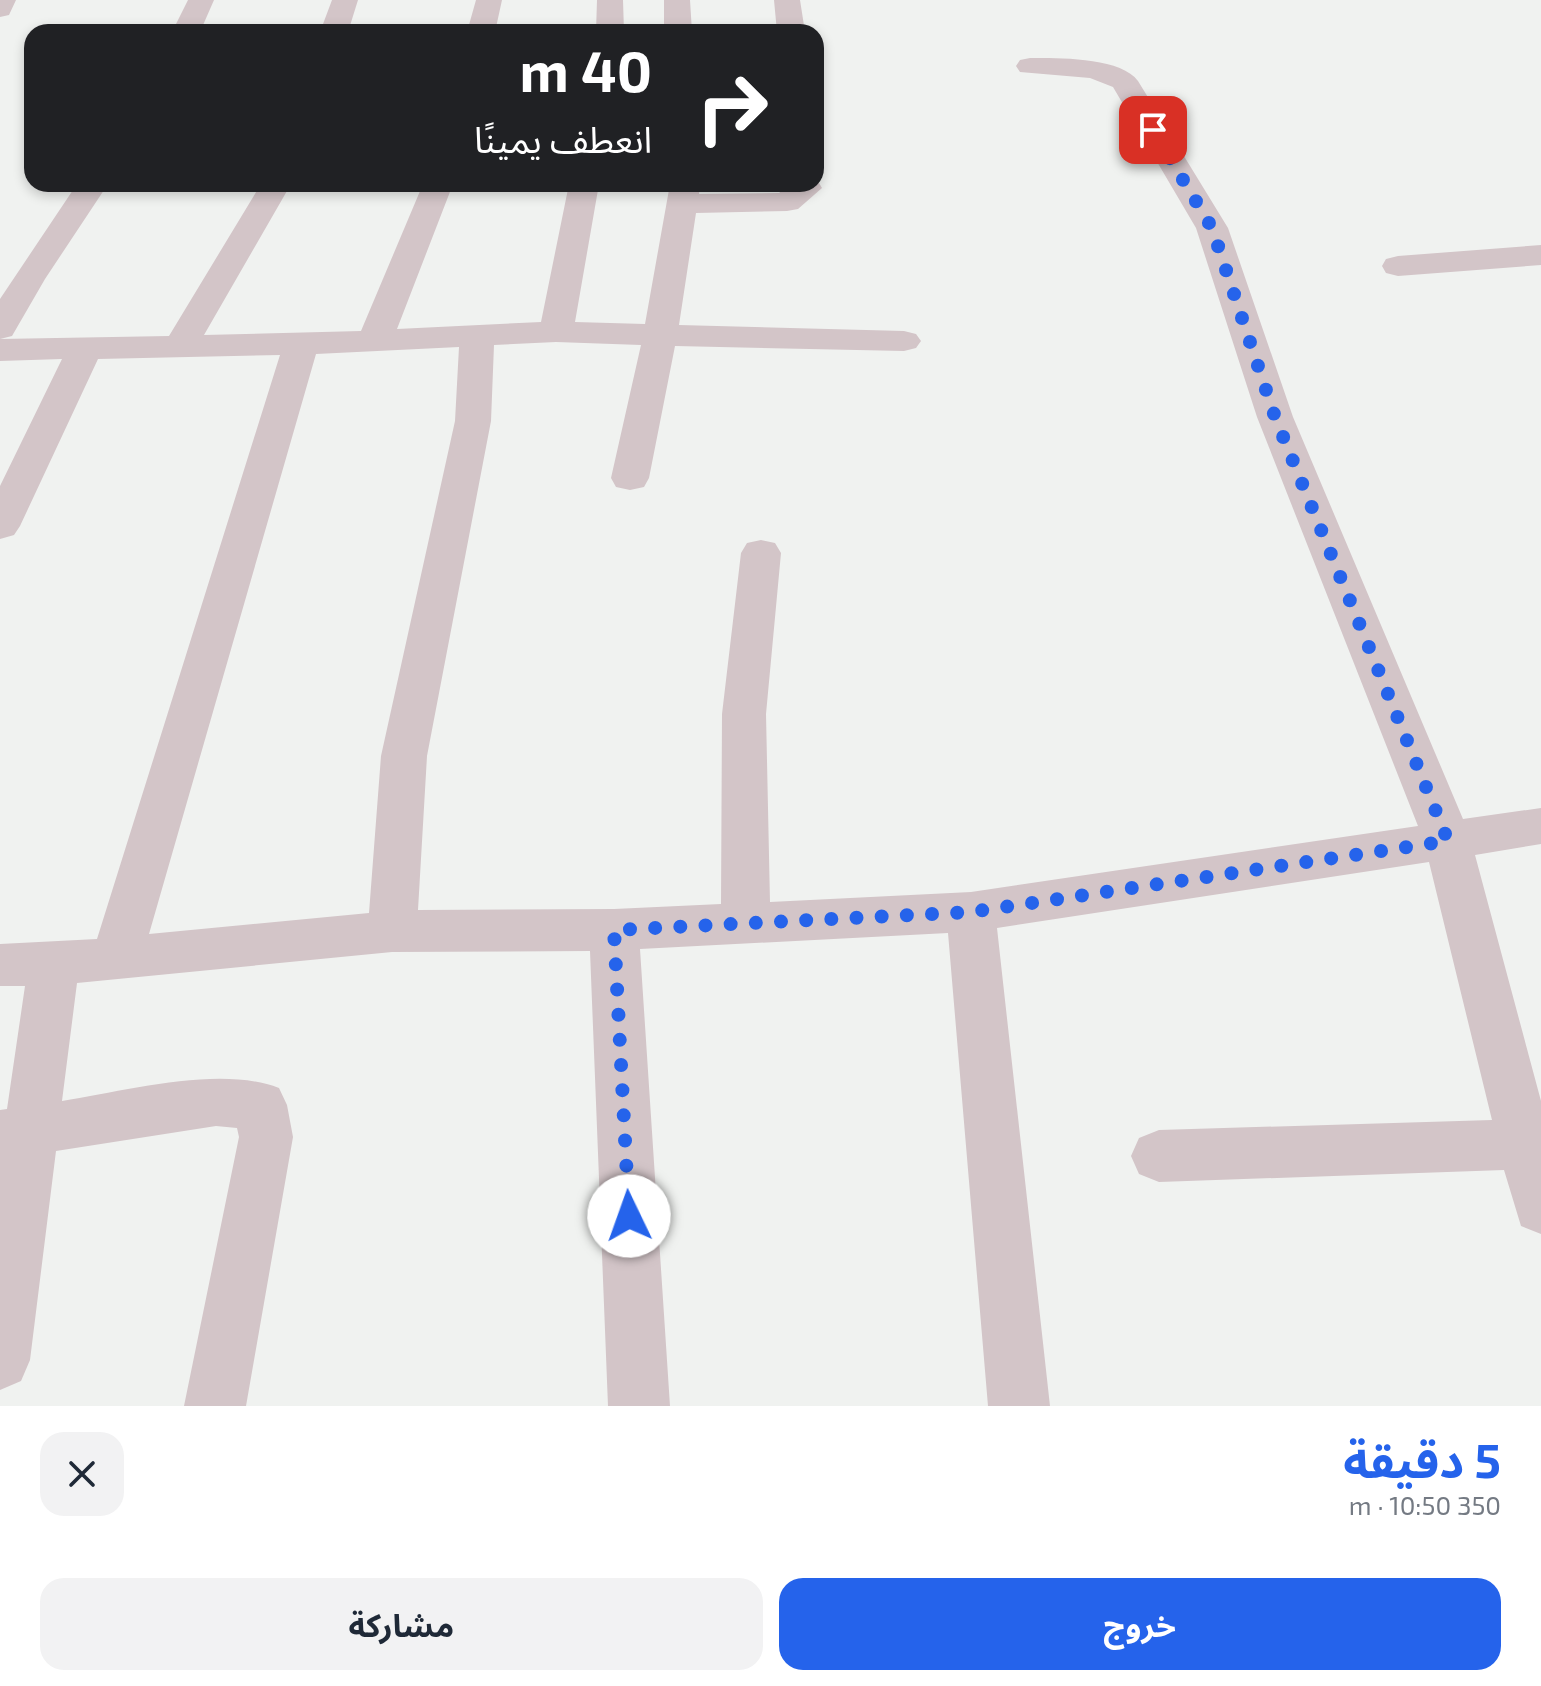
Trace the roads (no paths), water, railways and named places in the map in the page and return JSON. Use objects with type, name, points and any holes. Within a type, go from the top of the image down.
[{"type":"street","points":[[0,9],[3,0]]},
{"type":"street","points":[[190,24],[201,0]]},
{"type":"street","points":[[337,24],[345,0]]},
{"type":"street","points":[[483,24],[489,0]]},
{"type":"street","points":[[610,0],[610,24]]},
{"type":"street","points":[[677,0],[678,24]]},
{"type":"street","points":[[787,0],[790,24]]},
{"type":"street","points":[[1030,66],[1081,67],[1108,72],[1124,81],[1212,228],[1275,417],[1448,841],[1541,1207]]},
{"type":"street","points":[[0,329],[28,279],[88,192]]},
{"type":"street","points":[[180,347],[271,192]]},
{"type":"street","points":[[375,340],[435,192]]},
{"type":"street","points":[[556,332],[582,192]]},
{"type":"street","points":[[630,478],[660,335],[684,194],[787,202],[801,192]]},
{"type":"street","points":[[1398,266],[1541,255]]},
{"type":"street","points":[[0,350],[84,351],[301,344],[556,332],[904,341]]},
{"type":"street","points":[[392,931],[404,756],[473,421],[477,336]]},
{"type":"street","points":[[117,956],[301,344]]},
{"type":"street","points":[[0,526],[84,351]]},
{"type":"street","points":[[746,922],[744,714],[761,553]]},
{"type":"street","points":[[0,965],[54,964],[392,931],[614,930],[971,912],[1541,826]]},
{"type":"street","points":[[971,912],[1019,1406]]},
{"type":"street","points":[[614,930],[639,1406]]},
{"type":"street","points":[[0,1360],[16,1132],[54,964]]},
{"type":"street","points":[[16,1132],[216,1102],[260,1105],[266,1137],[215,1406]]},
{"type":"street","points":[[1159,1156],[1526,1144]]}]
